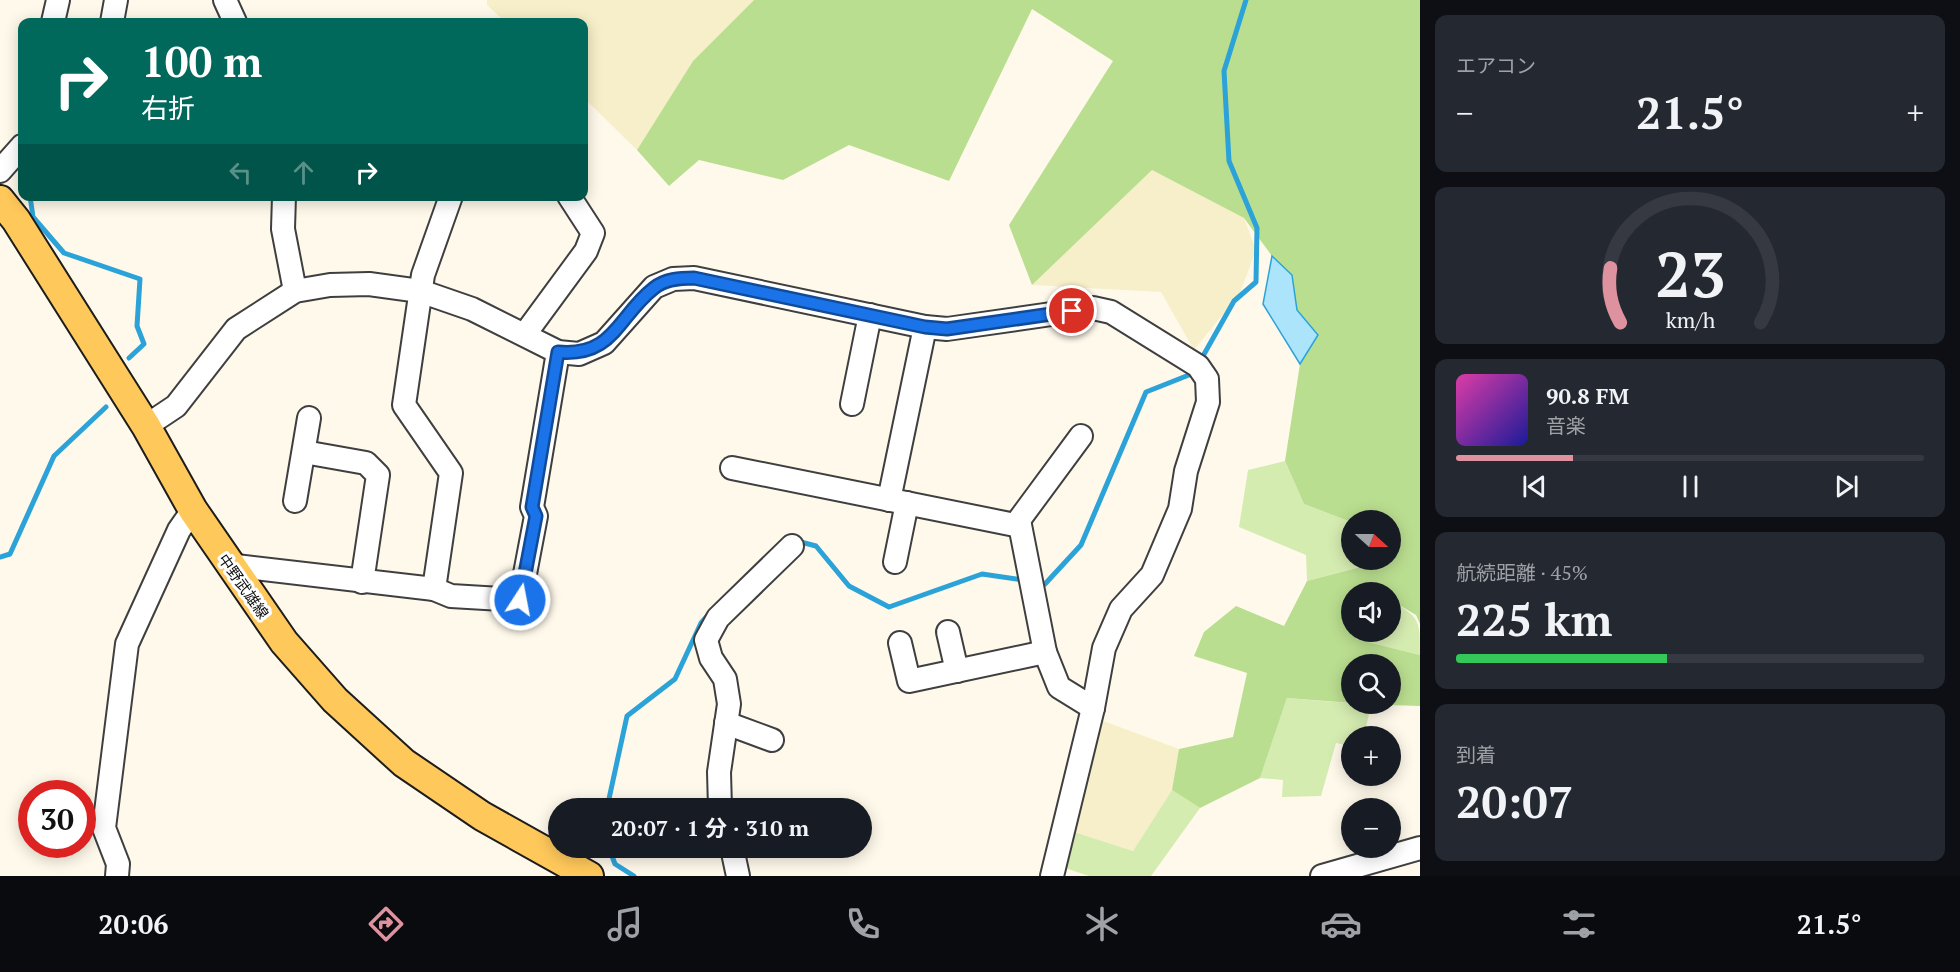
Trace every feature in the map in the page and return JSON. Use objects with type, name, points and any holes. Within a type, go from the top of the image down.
[{"type":"main road","name":"中野武雄線","points":[[0,200],[16,220],[146,426],[193,510],[228,565],[291,651],[336,700],[404,764],[482,816],[589,876]]},
{"type":"street","points":[[54,18],[58,0]]},
{"type":"street","points":[[113,18],[116,0]]},
{"type":"street","points":[[225,0],[233,18]]},
{"type":"street","points":[[0,171],[18,151]]},
{"type":"street","points":[[284,201],[283,229],[295,291]]},
{"type":"street","points":[[434,589],[451,473],[404,405],[420,291],[449,201]]},
{"type":"street","points":[[525,334],[586,251],[593,233],[572,201]]},
{"type":"street","points":[[146,426],[176,406],[236,329],[295,291],[330,285],[369,284],[420,291],[472,309],[558,352],[579,354],[604,343],[654,287],[673,279],[694,278],[925,327],[947,329],[1093,309],[1112,312],[1198,366],[1207,379],[1208,402],[1186,471],[1180,509],[1152,575],[1121,609],[1104,648],[1093,708],[1052,876]]},
{"type":"street","points":[[852,404],[870,315]]},
{"type":"street","points":[[895,561],[898,502],[925,327]]},
{"type":"street","points":[[228,565],[434,589],[451,596],[520,600],[536,516],[532,507],[558,352]]},
{"type":"street","points":[[296,501],[309,418]]},
{"type":"street","points":[[1081,436],[1018,520],[1045,652],[1059,687],[1093,708]]},
{"type":"street","points":[[304,452],[366,463],[378,475],[362,582]]},
{"type":"street","points":[[732,468],[1020,526]]},
{"type":"street","points":[[117,876],[118,864],[104,828],[127,644],[179,530],[193,510]]},
{"type":"street","points":[[720,798],[719,772],[729,704],[725,679],[711,658],[706,640],[718,618],[792,546]]},
{"type":"street","points":[[948,632],[957,671]]},
{"type":"street","points":[[900,643],[909,681],[1045,652]]},
{"type":"street","points":[[726,723],[772,740]]},
{"type":"street","points":[[1322,876],[1420,848]]},
{"type":"street","points":[[734,858],[738,876]]},
{"type":"shaded area","points":[[487,0],[754,0],[693,61],[637,150],[588,102],[588,18],[501,18],[487,5]]},
{"type":"shaded area","points":[[1152,170],[1244,218],[1256,250],[1240,293],[1194,350],[1161,292],[1032,285]]},
{"type":"shaded area","points":[[1098,719],[1179,749],[1172,790],[1133,851],[1071,831]]},
{"type":"green space","points":[[754,0],[1420,0],[1420,624],[1416,615],[1401,606],[1401,582],[1341,582],[1341,642],[1368,642],[1420,655],[1420,706],[1401,705],[1401,654],[1341,654],[1341,702],[1287,698],[1260,778],[1200,808],[1172,790],[1179,749],[1233,737],[1247,673],[1194,656],[1204,632],[1236,606],[1284,626],[1307,581],[1349,570],[1401,570],[1401,510],[1341,510],[1341,518],[1304,504],[1285,461],[1300,364],[1318,335],[1297,310],[1292,275],[1272,256],[1244,218],[1152,170],[1032,285],[1009,225],[1113,61],[1032,9],[949,181],[849,145],[783,180],[699,160],[669,186],[637,150],[693,61]]},
{"type":"green space","points":[[1285,461],[1304,504],[1341,518],[1341,570],[1349,570],[1307,581],[1306,555],[1239,527],[1248,470]]},
{"type":"green space","points":[[1401,606],[1413,616],[1418,626],[1420,655],[1368,642],[1401,642]]},
{"type":"green space","points":[[1287,698],[1341,702],[1341,714],[1369,714],[1366,726],[1341,726],[1341,744],[1336,743],[1321,796],[1282,797],[1283,780],[1260,778]]},
{"type":"green space","points":[[1172,790],[1200,808],[1151,876],[1089,876],[1062,867],[1071,831],[1133,851]]},
{"type":"water","points":[[1272,256],[1292,275],[1297,310],[1318,335],[1300,364],[1263,304]]},
{"type":"waterway","points":[[1203,356],[1234,301],[1256,282],[1257,228],[1229,161],[1224,71],[1246,0]]},
{"type":"waterway","points":[[31,201],[33,217],[64,253],[140,279],[137,326],[144,344],[129,358]]},
{"type":"waterway","points":[[1045,584],[1081,545],[1146,392],[1194,373]]},
{"type":"waterway","points":[[0,557],[10,554],[54,456],[106,407]]},
{"type":"waterway","points":[[797,541],[816,546],[849,586],[889,607],[982,574],[1023,580]]},
{"type":"waterway","points":[[609,798],[627,716],[675,679],[701,623],[708,615]]},
{"type":"waterway","points":[[613,858],[615,864],[634,876]]},
{"type":"route","points":[[520,600],[536,516],[532,507],[558,352],[579,354],[604,343],[654,287],[673,279],[694,278],[925,327],[947,329],[1072,311]]}]
